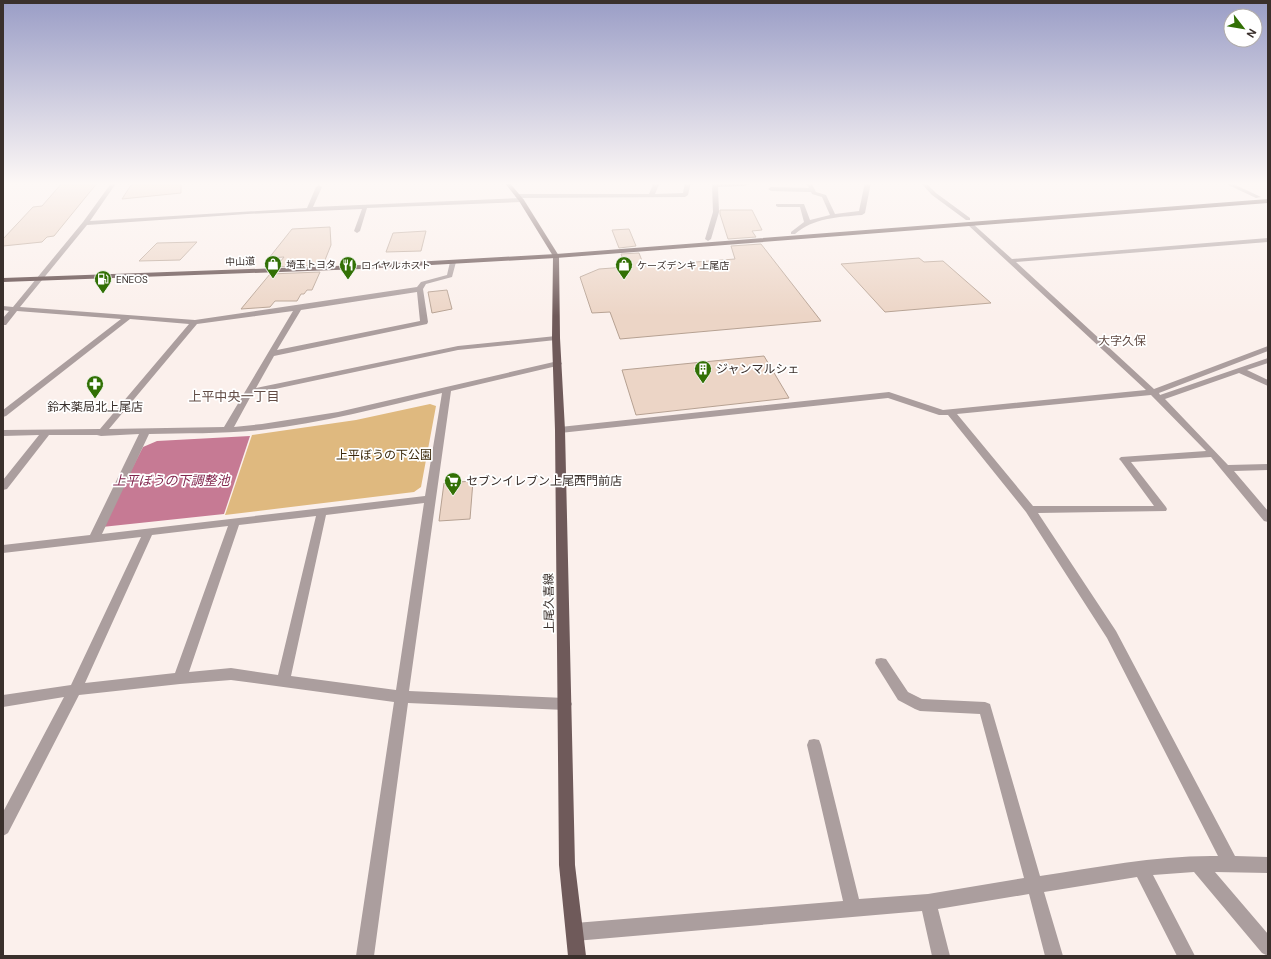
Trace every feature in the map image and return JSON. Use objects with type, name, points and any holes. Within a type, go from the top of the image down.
[{"type":"highway","name":"中山道","points":[[3,280],[42,276],[388,259],[554,254],[708,239],[893,227]]},
{"type":"highway","name":"中山道","points":[[3,274],[42,276],[453,262],[907,227]]},
{"type":"main road","points":[[537,227],[554,254]]},
{"type":"main road","name":"上尾久喜線","points":[[554,254],[560,430],[567,865],[577,956]]},
{"type":"street","points":[[3,323],[82,227]]},
{"type":"street","points":[[357,231],[358,227]]},
{"type":"street","points":[[708,239],[712,227]]},
{"type":"street","points":[[794,233],[797,229],[802,227]]},
{"type":"street","points":[[974,227],[1156,395],[1214,454],[1268,518]]},
{"type":"street","points":[[1010,261],[1268,240]]},
{"type":"street","points":[[272,354],[424,322],[420,289],[423,283],[450,276],[453,262]]},
{"type":"street","points":[[3,308],[195,322],[420,289]]},
{"type":"street","points":[[227,430],[298,308]]},
{"type":"street","points":[[3,414],[128,317]]},
{"type":"street","points":[[101,433],[195,322]]},
{"type":"street","points":[[250,392],[458,348],[556,338]]},
{"type":"street","points":[[1156,395],[1268,348]]},
{"type":"street","points":[[3,433],[145,432],[227,430],[262,427],[338,415],[447,389],[558,357]]},
{"type":"street","points":[[560,430],[889,395],[942,413],[1156,395],[1268,360]]},
{"type":"street","points":[[1240,370],[1268,383]]},
{"type":"street","points":[[365,956],[447,389]]},
{"type":"street","points":[[950,412],[1030,510],[1112,635],[1231,865]]},
{"type":"street","points":[[94,538],[145,432]]},
{"type":"street","points":[[3,487],[46,433]]},
{"type":"street","points":[[1030,510],[1162,509],[1124,459],[1214,454]]},
{"type":"street","points":[[1225,468],[1268,467]]},
{"type":"street","points":[[3,549],[430,499]]},
{"type":"street","points":[[283,681],[322,511]]},
{"type":"street","points":[[180,678],[235,522]]},
{"type":"street","points":[[3,828],[76,690],[150,532]]},
{"type":"street","points":[[881,663],[903,696],[920,705],[985,708],[1054,956]]},
{"type":"street","points":[[3,701],[76,690],[180,678],[231,674],[402,698],[565,704]]},
{"type":"street","points":[[814,745],[853,908]]},
{"type":"street","points":[[1197,864],[1268,947]]},
{"type":"street","points":[[575,932],[928,902],[1141,868],[1197,864],[1268,865]]},
{"type":"street","points":[[1141,868],[1186,956]]},
{"type":"street","points":[[928,902],[942,956]]},
{"type":"green space","name":"上平ぼうの下公園","points":[[430,404],[436,406],[421,487],[414,492],[225,515],[252,435],[356,420]]},
{"type":"water","name":"上平ぼうの下調整池","points":[[250,436],[224,514],[102,527],[143,447],[157,441]]},
{"type":"building","points":[[14,227],[62,227],[54,236],[47,237],[42,242],[3,246],[3,239]]},
{"type":"building","points":[[330,227],[331,245],[323,265],[276,267],[284,257],[269,258],[292,229]]},
{"type":"building","points":[[724,227],[760,227],[762,230],[752,231],[756,237],[728,239]]},
{"type":"building","points":[[629,229],[636,246],[619,248],[612,230]]},
{"type":"building","points":[[426,231],[421,251],[386,252],[393,233]]},
{"type":"building","points":[[197,242],[180,260],[139,261],[157,243]]},
{"type":"building","points":[[761,244],[821,321],[620,339],[610,312],[592,313],[580,277],[599,269],[626,267],[621,254],[639,253],[644,266],[735,259],[731,246]]},
{"type":"building","points":[[919,258],[924,262],[943,261],[991,303],[885,312],[841,264]]},
{"type":"building","points":[[320,272],[312,290],[307,290],[304,294],[301,294],[297,301],[275,301],[270,307],[241,309],[270,274]]},
{"type":"building","points":[[447,290],[452,309],[432,313],[428,292]]},
{"type":"building","name":"ジャンマルシェ","points":[[764,356],[789,398],[636,415],[622,370]]},
{"type":"building","points":[[473,481],[470,519],[439,521],[444,483]]},
{"type":"place","name":"埼玉トヨタ","points":[[273,279]]},
{"type":"place","name":"ロイヤルホスト","points":[[348,280]]},
{"type":"place","name":"ケーズデンキ 上尾店","points":[[624,280]]},
{"type":"place","name":"ENEOS","points":[[103,294]]},
{"type":"place","name":"ジャンマルシェ","points":[[703,384]]},
{"type":"place","name":"鈴木薬局北上尾店","points":[[95,399]]},
{"type":"place","name":"セブンイレブン上尾西門前店","points":[[453,496]]},
{"type":"district","name":"大字久保","points":[[1122,341]]},
{"type":"district","name":"上平中央一丁目","points":[[234,396]]}]
